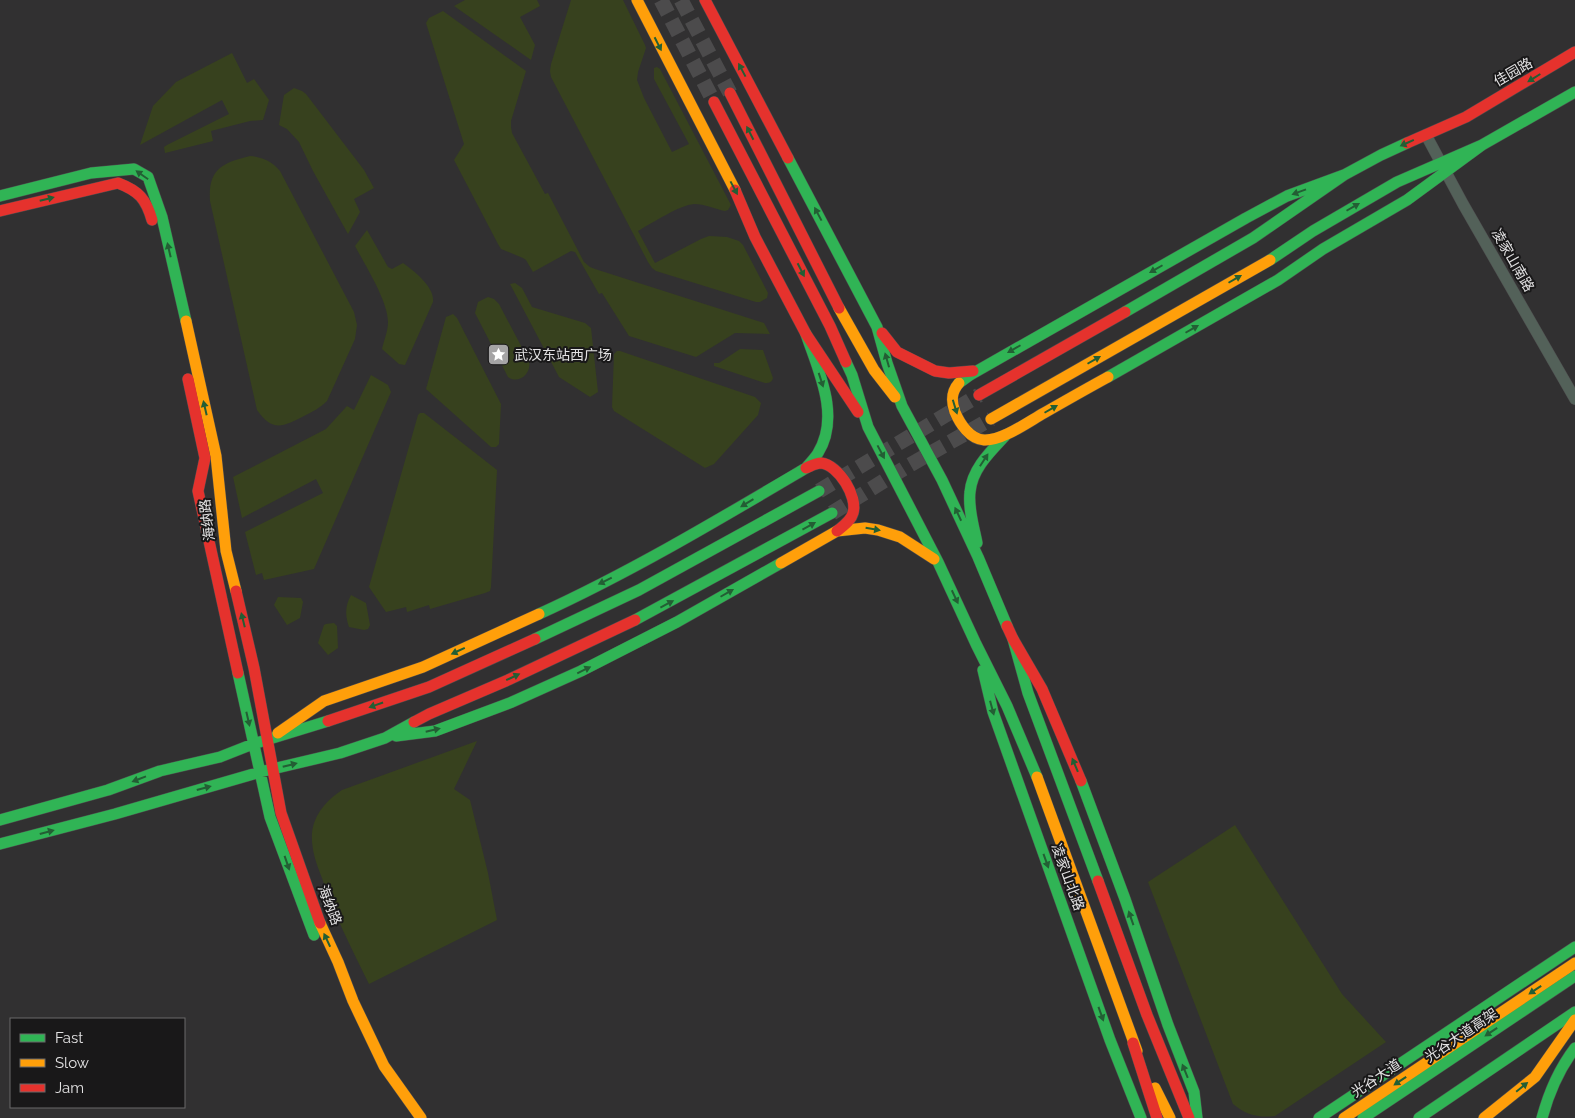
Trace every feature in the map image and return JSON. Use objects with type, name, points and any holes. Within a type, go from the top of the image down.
[{"type":"main road","points":[[636,0],[740,200],[755,236],[806,334],[868,427],[938,562],[1007,706],[1039,780],[1158,1118]]},
{"type":"main road","points":[[705,0],[878,327],[897,352],[917,363],[935,371],[949,373],[977,371]]},
{"type":"main road","name":"佳园路","points":[[1344,175],[1381,155],[1466,117],[1575,52]]},
{"type":"main road","points":[[1344,175],[1287,196],[1246,218],[958,383],[952,392],[952,400],[955,412],[964,428],[972,436],[981,440],[1008,433],[1278,280],[1323,249],[1407,200],[1444,167],[1575,92]]},
{"type":"main road","points":[[730,93],[848,324],[874,370],[902,406]]},
{"type":"main road","points":[[714,102],[830,326],[852,374],[868,427]]},
{"type":"main road","points":[[991,419],[1268,261],[1313,231],[1397,182],[1444,167]]},
{"type":"main road","name":"海纳路","points":[[0,196],[91,173],[134,169],[148,177],[162,218],[216,456],[226,551],[254,668],[281,813],[323,930],[353,1001],[384,1066],[422,1118]]},
{"type":"main road","points":[[979,395],[1253,238],[1344,175]]},
{"type":"main road","name":"海纳路","points":[[0,211],[118,183],[142,196],[148,206],[205,458],[198,491],[270,817],[314,936],[330,968],[353,1001]]},
{"type":"main road","points":[[878,327],[887,363],[902,406],[942,480],[1013,638],[1042,689],[1077,770],[1125,900],[1170,1032],[1194,1092],[1197,1118]]},
{"type":"main road","points":[[806,334],[826,393],[829,418],[818,453],[806,468]]},
{"type":"main road","points":[[978,557],[970,493],[973,478],[987,455],[1008,433]]},
{"type":"main road","points":[[267,740],[324,701],[423,667],[556,606],[630,569],[682,541],[806,468],[819,463],[827,465],[837,471],[850,492],[855,504],[854,514],[837,531],[677,622],[581,671],[512,702],[435,731],[385,738]]},
{"type":"main road","points":[[0,820],[108,790],[160,771],[220,757],[253,744],[330,722],[464,672],[638,590],[820,491]]},
{"type":"main road","points":[[0,844],[115,814],[260,772],[340,753],[385,738],[429,714],[650,613],[832,513]]},
{"type":"main road","points":[[837,531],[863,527],[888,532],[918,547],[938,562]]},
{"type":"main road","points":[[1013,638],[1028,693],[1147,1015],[1188,1118]]},
{"type":"main road","name":"凌家山北路","points":[[976,644],[993,712],[1110,1040],[1141,1118]]},
{"type":"main road","points":[[1319,1118],[1575,947]]},
{"type":"main road","name":"光谷大道","points":[[1344,1118],[1575,963]]},
{"type":"main road","name":"光谷大道高架","points":[[1363,1118],[1575,976]]},
{"type":"main road","points":[[1419,1118],[1575,1012]]},
{"type":"main road","points":[[1429,1118],[1575,1019]]},
{"type":"main road","points":[[1484,1118],[1535,1078],[1575,1019]]},
{"type":"main road","points":[[1133,1043],[1170,1118]]},
{"type":"main road","points":[[1542,1118],[1546,1102],[1561,1068],[1575,1048]]},
{"type":"street","name":"凌家山南路","points":[[1426,135],[1575,399]]},
{"type":"green space","points":[[465,0],[537,0],[540,6],[520,17],[535,45],[531,60],[454,6]]},
{"type":"green space","points":[[571,0],[623,0],[646,48],[637,80],[644,98],[672,152],[689,144],[654,79],[654,68],[657,67],[660,69],[731,205],[725,211],[702,205],[688,205],[638,231],[655,263],[709,236],[727,237],[739,241],[743,245],[768,293],[767,298],[756,302],[656,271],[648,262],[551,77],[551,64]]},
{"type":"green space","points":[[443,11],[526,71],[511,121],[512,133],[545,194],[548,193],[584,262],[595,269],[764,323],[770,334],[735,333],[696,357],[629,336],[602,293],[599,294],[575,252],[571,251],[533,272],[526,260],[501,249],[454,160],[464,144],[426,23],[429,18]]},
{"type":"green space","points":[[232,53],[247,83],[254,79],[269,100],[263,120],[250,121],[211,131],[213,141],[165,153],[164,147],[167,145],[229,114],[222,100],[140,145],[153,106],[176,82]]},
{"type":"green space","points":[[294,88],[306,94],[364,170],[374,188],[354,199],[360,212],[348,234],[299,142],[287,129],[279,125],[284,95]]},
{"type":"green space","points":[[250,156],[266,160],[280,171],[354,312],[357,325],[355,339],[327,401],[322,406],[297,420],[284,425],[268,422],[257,410],[210,201],[211,181],[219,169],[232,161]]},
{"type":"green space","points":[[367,230],[388,267],[392,269],[403,263],[423,280],[433,296],[433,302],[405,365],[399,364],[382,349],[388,325],[387,313],[375,283],[355,246]]},
{"type":"green space","points":[[515,283],[522,288],[532,307],[585,323],[591,328],[598,392],[590,397],[559,377],[510,284]]},
{"type":"green space","points":[[488,297],[494,299],[499,304],[529,361],[529,370],[520,379],[516,380],[508,377],[475,313],[478,302]]},
{"type":"green space","points":[[453,314],[457,318],[501,404],[499,444],[496,447],[491,447],[426,389],[446,317]]},
{"type":"green space","points":[[740,349],[763,350],[773,378],[771,381],[765,383],[714,366],[714,363],[719,363]]},
{"type":"green space","points":[[617,351],[755,397],[761,403],[758,415],[714,464],[705,468],[614,411],[612,407],[614,354]]},
{"type":"green space","points":[[371,375],[388,385],[391,392],[314,569],[264,580],[262,573],[256,575],[245,532],[323,493],[316,479],[242,518],[233,477],[326,429],[347,406],[354,410]]},
{"type":"green space","points":[[420,413],[424,413],[497,470],[491,587],[490,591],[485,593],[430,609],[429,605],[407,612],[406,607],[386,612],[369,587]]},
{"type":"green space","points":[[351,595],[366,603],[370,625],[368,629],[349,627],[346,611]]},
{"type":"green space","points":[[278,597],[301,598],[303,602],[300,618],[287,625],[274,605]]},
{"type":"green space","points":[[334,623],[337,626],[338,648],[328,655],[318,643],[324,625]]},
{"type":"green space","points":[[477,741],[454,789],[470,800],[488,873],[497,920],[369,984],[338,919],[316,861],[312,839],[315,820],[326,803],[342,790]]},
{"type":"green space","points":[[1235,825],[1342,994],[1386,1042],[1275,1116],[1253,1115],[1233,1104],[1148,882]]},
{"type":"tunnel","points":[[661,0],[714,102]]},
{"type":"tunnel","points":[[681,0],[730,93]]},
{"type":"tunnel","points":[[819,491],[979,395]]},
{"type":"tunnel","points":[[832,513],[908,466],[991,419]]},
{"type":"traffic: fast","points":[[1270,260],[1313,231],[1397,182],[1482,145],[1575,92]]},
{"type":"traffic: fast","points":[[1125,312],[1253,238],[1344,175],[1407,143]]},
{"type":"traffic: fast","points":[[1108,377],[1278,280],[1323,249],[1407,200],[1482,145]]},
{"type":"traffic: fast","points":[[788,158],[877,327],[902,406],[942,480],[978,557],[1007,626]]},
{"type":"traffic: fast","points":[[0,196],[91,173],[134,169],[148,177],[162,217],[186,321]]},
{"type":"traffic: fast","points":[[959,383],[1246,218],[1287,196],[1344,175]]},
{"type":"traffic: fast","points":[[539,614],[641,563],[806,468],[818,453],[825,439],[828,424],[825,393],[806,334]]},
{"type":"traffic: fast","points":[[846,362],[852,375],[868,427],[938,562],[1007,706],[1037,777]]},
{"type":"traffic: fast","points":[[977,543],[970,505],[971,484],[978,468],[1005,436]]},
{"type":"traffic: fast","points":[[535,639],[639,590],[819,491]]},
{"type":"traffic: fast","points":[[635,620],[832,513]]},
{"type":"traffic: fast","points":[[396,736],[435,731],[512,702],[581,671],[677,622],[781,563]]},
{"type":"traffic: fast","points":[[1013,639],[1028,693],[1098,881]]},
{"type":"traffic: fast","points":[[983,670],[993,712],[1110,1040],[1141,1118]]},
{"type":"traffic: fast","points":[[238,673],[270,817],[314,935]]},
{"type":"traffic: fast","points":[[0,820],[108,790],[160,771],[220,757],[253,744],[328,721]]},
{"type":"traffic: fast","points":[[0,844],[115,814],[260,772],[340,753],[385,738],[414,722]]},
{"type":"traffic: fast","points":[[1081,781],[1125,899],[1168,1025],[1194,1092],[1197,1118]]},
{"type":"traffic: fast","points":[[1319,1118],[1575,947]]},
{"type":"traffic: fast","points":[[1363,1118],[1575,976]]},
{"type":"traffic: fast","points":[[1419,1118],[1575,1012]]},
{"type":"traffic: fast","points":[[1542,1118],[1555,1081],[1575,1048]]},
{"type":"traffic: slow","points":[[637,0],[735,190]]},
{"type":"traffic: slow","points":[[991,419],[1270,260]]},
{"type":"traffic: slow","points":[[839,308],[874,370],[895,397]]},
{"type":"traffic: slow","points":[[186,321],[216,456],[226,551],[236,591]]},
{"type":"traffic: slow","points":[[959,383],[952,397],[955,412],[970,434],[984,440],[999,437],[1015,430],[1108,377]]},
{"type":"traffic: slow","points":[[781,563],[837,531],[865,528],[900,537],[934,559]]},
{"type":"traffic: slow","points":[[278,733],[324,701],[423,667],[539,614]]},
{"type":"traffic: slow","points":[[1037,777],[1137,1051]]},
{"type":"traffic: slow","points":[[320,923],[353,1001],[384,1066],[421,1118]]},
{"type":"traffic: slow","points":[[1344,1118],[1575,963]]},
{"type":"traffic: slow","points":[[1484,1118],[1535,1077],[1575,1020]]},
{"type":"traffic: slow","points":[[1155,1088],[1170,1118]]},
{"type":"traffic: jam","points":[[705,0],[788,158]]},
{"type":"traffic: jam","points":[[1407,143],[1466,117],[1575,52]]},
{"type":"traffic: jam","points":[[730,93],[839,308]]},
{"type":"traffic: jam","points":[[714,102],[830,326],[846,362]]},
{"type":"traffic: jam","points":[[0,211],[118,183],[131,189],[141,197],[147,206],[152,220]]},
{"type":"traffic: jam","points":[[735,190],[755,237],[806,334],[858,412]]},
{"type":"traffic: jam","points":[[979,395],[1125,312]]},
{"type":"traffic: jam","points":[[882,333],[897,352],[935,371],[949,373],[973,371]]},
{"type":"traffic: jam","points":[[188,379],[205,458],[198,491],[238,673]]},
{"type":"traffic: jam","points":[[806,468],[819,463],[828,465],[840,475],[850,491],[854,506],[853,513],[849,521],[837,531]]},
{"type":"traffic: jam","points":[[236,591],[254,668],[281,813],[320,923]]},
{"type":"traffic: jam","points":[[414,722],[635,620]]},
{"type":"traffic: jam","points":[[1007,626],[1042,689],[1081,781]]},
{"type":"traffic: jam","points":[[328,721],[429,687],[535,639]]},
{"type":"traffic: jam","points":[[1098,881],[1147,1015],[1189,1118]]},
{"type":"traffic: jam","points":[[1133,1043],[1157,1118]]},
{"type":"place","name":"武汉东站西广场","points":[[498,355]]}]
